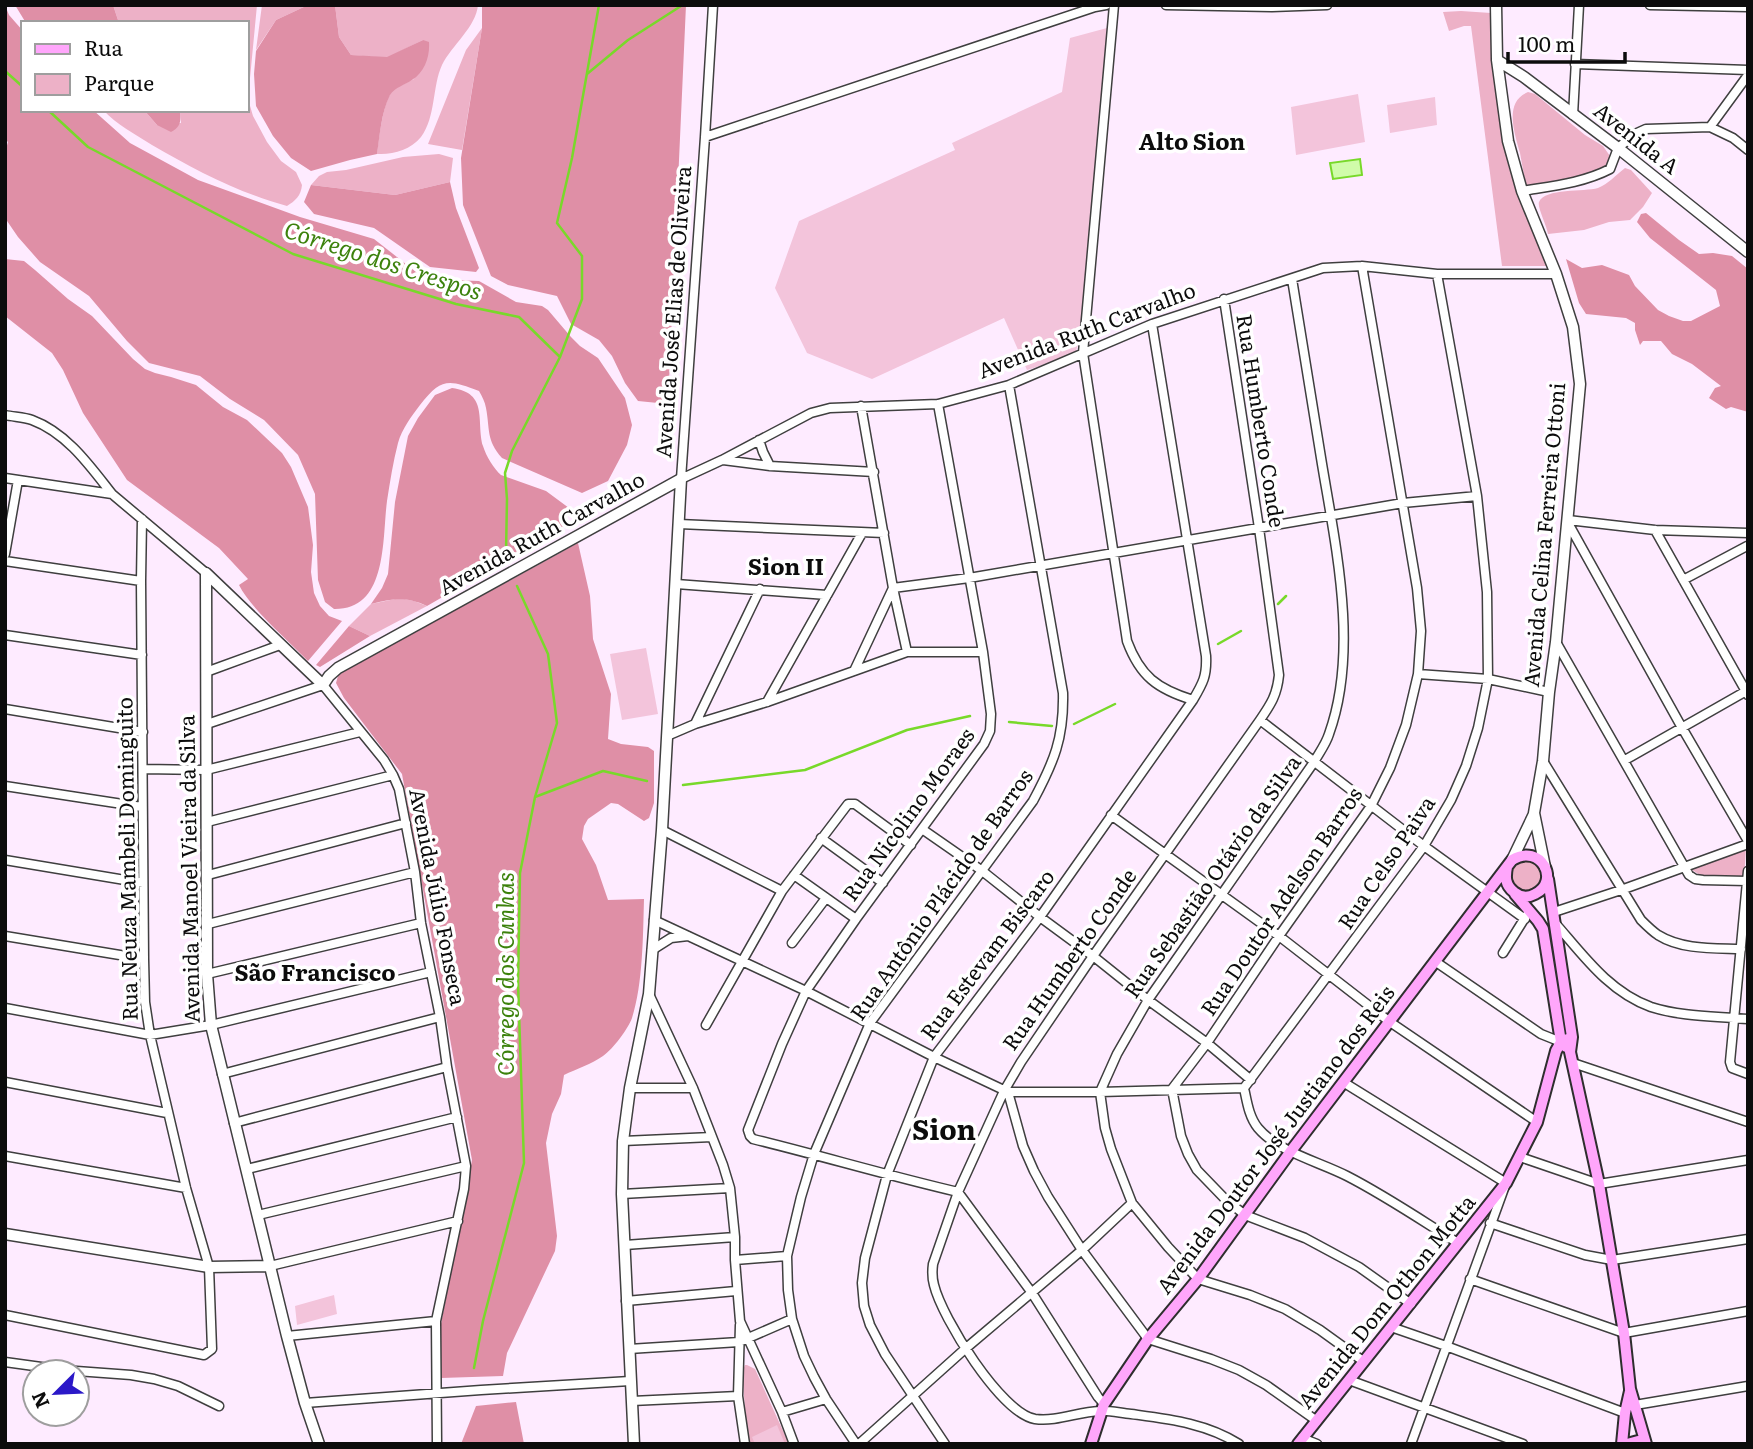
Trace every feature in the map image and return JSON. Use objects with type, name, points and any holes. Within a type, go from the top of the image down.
[{"type":"main road","points":[[1511,891],[1520,896],[1538,893],[1545,886],[1546,873],[1542,861],[1535,856],[1519,856],[1509,864],[1505,875],[1511,891],[1527,915],[1538,921],[1545,937],[1567,1040]]},
{"type":"main road","name":"Avenida Doutor José Justiano dos Reis","points":[[1091,1444],[1102,1407],[1148,1339],[1198,1279],[1291,1151],[1509,864]]},
{"type":"main road","name":"Avenida Celina Ferreira Ottoni","points":[[1546,873],[1554,917],[1567,1040],[1599,1184],[1624,1334],[1630,1389],[1646,1444]]},
{"type":"main road","name":"Avenida Dom Othon Motta","points":[[1300,1441],[1506,1183],[1537,1122],[1556,1051],[1567,1040]]},
{"type":"main road","name":"Avenida Celina Ferreira Ottoni","points":[[1630,1389],[1625,1413],[1625,1444],[1638,1441],[1646,1444]]},
{"type":"street","name":"Avenida José Elias de Oliveira","points":[[634,1444],[626,1301],[622,1141],[629,1088],[649,994],[662,830],[681,479],[713,5]]},
{"type":"street","points":[[705,137],[1106,5]]},
{"type":"street","points":[[1114,5],[1083,354],[1127,641],[1144,674],[1160,687],[1193,700]]},
{"type":"street","points":[[1166,5],[1326,5]]},
{"type":"street","name":"Avenida Celina Ferreira Ottoni","points":[[1495,5],[1497,60],[1507,141],[1522,191],[1556,274],[1573,327],[1580,384],[1556,642],[1543,761],[1534,813],[1546,873]]},
{"type":"street","points":[[1573,115],[1579,5]]},
{"type":"street","points":[[1650,5],[1748,7]]},
{"type":"street","name":"Avenida A","points":[[1497,60],[1524,77],[1618,148],[1748,253]]},
{"type":"street","points":[[1575,64],[1748,70]]},
{"type":"street","points":[[1710,127],[1748,75]]},
{"type":"street","points":[[1522,191],[1597,176],[1610,169],[1618,148],[1646,129],[1710,127],[1733,138],[1748,150]]},
{"type":"street","name":"Avenida Ruth Carvalho","points":[[323,685],[338,668],[681,479],[811,414],[830,408],[937,404],[1009,386],[1152,324],[1323,268],[1362,266],[1437,274],[1556,274]]},
{"type":"street","name":"Rua Doutor Adelson Barros","points":[[1172,1089],[1207,1043],[1371,806],[1390,768],[1406,725],[1418,674],[1418,588],[1362,266]]},
{"type":"street","name":"Rua Celso Paiva","points":[[1244,1088],[1424,846],[1451,800],[1466,766],[1478,728],[1488,679],[1487,592],[1477,496],[1437,274]]},
{"type":"street","name":"Rua Sebastião Otávio da Silva","points":[[1100,1092],[1116,1055],[1148,1000],[1314,762],[1328,736],[1335,711],[1343,665],[1344,616],[1331,515],[1292,279]]},
{"type":"street","name":"Rua Humberto Conde","points":[[1224,299],[1279,675],[1277,690],[1260,720],[1020,1062],[958,1192],[933,1264],[932,1275],[934,1288],[965,1349],[998,1391],[1020,1413],[1033,1419],[1047,1419],[1102,1407],[1188,1423],[1239,1444]]},
{"type":"street","name":"Rua Estevam Biscaro","points":[[945,1444],[885,1354],[863,1306],[865,1258],[887,1175],[934,1056],[1040,917],[1193,700],[1204,682],[1207,670],[1152,324]]},
{"type":"street","name":"Rua Antônio Plácido de Barros","points":[[858,1444],[826,1399],[804,1356],[792,1319],[788,1290],[788,1256],[801,1197],[814,1154],[870,1023],[1032,801],[1049,771],[1064,718],[1063,693],[1009,386]]},
{"type":"street","name":"Rua Nicolino Moraes","points":[[814,1154],[753,1139],[748,1130],[782,1044],[806,991],[984,744],[990,731],[992,714],[983,652],[937,404]]},
{"type":"street","points":[[861,406],[892,588],[907,652]]},
{"type":"street","name":"Avenida Júlio Fonseca","points":[[5,415],[37,422],[62,438],[86,461],[112,494],[206,573],[323,685],[384,760],[399,789],[466,1166],[458,1221],[436,1321],[437,1444]]},
{"type":"street","points":[[759,440],[770,466]]},
{"type":"street","points":[[722,460],[770,466],[874,472]]},
{"type":"street","points":[[5,478],[112,494]]},
{"type":"street","points":[[5,554],[18,480]]},
{"type":"street","points":[[892,588],[969,578],[1402,503],[1477,496]]},
{"type":"street","name":"Rua Neuza Mambeli Dominguito","points":[[5,1315],[204,1355],[212,1349],[209,1267],[167,1113],[149,1035],[145,1002],[142,519]]},
{"type":"street","points":[[1568,522],[1655,530],[1744,533],[1747,547],[1683,580]]},
{"type":"street","points":[[1568,522],[1748,843],[1554,917],[1586,960],[1611,985],[1634,999],[1653,1007],[1680,1013],[1748,1018]]},
{"type":"street","points":[[679,524],[884,533]]},
{"type":"street","points":[[1625,760],[1681,726],[1747,692],[1655,530]]},
{"type":"street","points":[[767,702],[862,533]]},
{"type":"street","points":[[5,561],[141,581]]},
{"type":"street","name":"Avenida Manoel Vieira da Silva","points":[[206,573],[207,974],[211,1025],[287,1335],[319,1444]]},
{"type":"street","points":[[676,584],[827,595]]},
{"type":"street","points":[[854,671],[892,588]]},
{"type":"street","points":[[695,724],[760,589]]},
{"type":"street","points":[[5,635],[142,655]]},
{"type":"street","points":[[1556,642],[1689,875],[1695,879],[1747,881]]},
{"type":"street","points":[[206,671],[281,645]]},
{"type":"street","points":[[667,736],[907,652],[983,652]]},
{"type":"street","points":[[1418,674],[1488,679],[1549,692]]},
{"type":"street","points":[[207,724],[323,685]]},
{"type":"street","points":[[5,709],[143,732]]},
{"type":"street","points":[[1260,720],[1487,893],[1527,915],[1503,953]]},
{"type":"street","points":[[143,769],[206,770],[360,732]]},
{"type":"street","points":[[1543,761],[1641,920],[1657,935],[1676,944],[1741,950]]},
{"type":"street","points":[[207,822],[393,775]]},
{"type":"street","points":[[5,786],[142,807]]},
{"type":"street","points":[[706,1025],[782,891],[848,804],[855,804],[911,845]]},
{"type":"street","name":"Avenida Doutor José Justiano dos Reis","points":[[1509,864],[1534,813]]},
{"type":"street","points":[[1111,816],[1279,936],[1390,1022],[1537,1122]]},
{"type":"street","points":[[208,875],[406,823]]},
{"type":"street","points":[[662,830],[782,891]]},
{"type":"street","points":[[922,830],[981,870],[1207,1043],[1251,1080]]},
{"type":"street","points":[[821,838],[883,883]]},
{"type":"street","points":[[5,860],[143,883]]},
{"type":"street","points":[[1748,870],[1731,1066],[1748,1074]]},
{"type":"street","points":[[208,924],[415,872]]},
{"type":"street","points":[[794,875],[856,919]]},
{"type":"street","points":[[792,943],[826,898]]},
{"type":"street","points":[[654,920],[806,991],[1006,1092],[1244,1088],[1252,1119],[1269,1138],[1371,1189],[1458,1243]]},
{"type":"street","points":[[207,974],[421,923]]},
{"type":"street","points":[[5,936],[144,959]]},
{"type":"street","points":[[652,950],[671,938],[691,936]]},
{"type":"street","points":[[1436,962],[1541,1034],[1567,1040]]},
{"type":"street","points":[[5,1008],[149,1035],[211,1025],[431,972]]},
{"type":"street","points":[[649,994],[693,1088],[723,1165],[730,1188],[735,1237],[736,1291],[744,1340],[782,1412],[794,1444]]},
{"type":"street","points":[[222,1074],[440,1017]]},
{"type":"street","points":[[1571,1057],[1748,1122]]},
{"type":"street","points":[[234,1123],[447,1068]]},
{"type":"street","points":[[5,1082],[167,1113]]},
{"type":"street","points":[[1343,1082],[1506,1183],[1411,1444]]},
{"type":"street","points":[[629,1088],[693,1088]]},
{"type":"street","points":[[1172,1089],[1181,1136],[1188,1154],[1197,1170],[1225,1199],[1245,1215],[1305,1238],[1359,1267],[1411,1304]]},
{"type":"street","points":[[1006,1092],[1023,1146],[1048,1197],[1082,1250],[1148,1339],[1239,1370],[1266,1385],[1317,1421]]},
{"type":"street","points":[[1100,1092],[1111,1149],[1132,1203],[1198,1279],[1284,1309],[1320,1330],[1363,1361]]},
{"type":"street","points":[[247,1169],[457,1117]]},
{"type":"street","points":[[622,1141],[712,1137]]},
{"type":"street","points":[[814,1154],[958,1192],[1032,1293],[1102,1407]]},
{"type":"street","points":[[5,1156],[186,1188]]},
{"type":"street","points":[[1520,1157],[1599,1184],[1748,1160]]},
{"type":"street","points":[[258,1216],[466,1166]]},
{"type":"street","points":[[622,1194],[730,1188]]},
{"type":"street","points":[[858,1444],[1082,1250],[1132,1203]]},
{"type":"street","points":[[5,1234],[209,1267],[236,1268],[270,1266],[458,1221]]},
{"type":"street","points":[[1490,1223],[1584,1255],[1612,1260],[1748,1239]]},
{"type":"street","points":[[625,1245],[735,1237]]},
{"type":"street","points":[[734,1260],[788,1256]]},
{"type":"street","points":[[1470,1279],[1624,1334],[1748,1311]]},
{"type":"street","points":[[626,1301],[736,1291]]},
{"type":"street","points":[[629,1349],[744,1340],[792,1319]]},
{"type":"street","points":[[287,1335],[436,1321]]},
{"type":"street","points":[[1391,1327],[1625,1413]]},
{"type":"street","points":[[744,1340],[738,1396],[745,1444]]},
{"type":"street","points":[[5,1362],[154,1379],[178,1386],[219,1406]]},
{"type":"street","points":[[1349,1380],[1523,1444]]},
{"type":"street","points":[[305,1403],[630,1381]]},
{"type":"street","points":[[1636,1405],[1748,1386]]},
{"type":"street","points":[[632,1401],[738,1396]]},
{"type":"street","points":[[782,1412],[826,1399]]},
{"type":"street","points":[[1300,1441],[1317,1444]]},
{"type":"green space","points":[[113,5],[257,5],[248,99],[248,21],[118,21]]},
{"type":"green space","points":[[262,5],[308,5],[276,20],[256,50]]},
{"type":"green space","points":[[335,5],[478,5],[473,21],[442,65],[432,111],[426,129],[417,142],[389,154],[377,154],[387,101],[394,89],[414,79],[423,40],[387,58],[351,55],[339,37]]},
{"type":"green space","points":[[1443,12],[1491,13],[1493,64],[1501,113],[1501,132],[1509,168],[1547,266],[1502,266],[1471,26],[1449,31]]},
{"type":"green space","points":[[482,28],[462,150],[428,144],[466,50]]},
{"type":"green space","points":[[1528,92],[1535,94],[1585,135],[1603,146],[1610,156],[1604,169],[1526,186],[1513,111],[1520,97]]},
{"type":"green space","points":[[248,99],[253,116],[267,142],[281,161],[296,172],[302,185],[295,200],[287,206],[218,180],[152,145],[105,112],[146,112],[157,125],[181,123],[180,112],[248,112]]},
{"type":"green space","points":[[439,154],[453,158],[450,182],[395,195],[311,185],[327,172],[403,157]]},
{"type":"green space","points":[[1625,168],[1631,170],[1652,193],[1630,220],[1609,222],[1584,230],[1548,234],[1539,204],[1543,198],[1557,192],[1598,188]]},
{"type":"green space","points":[[400,598],[427,606],[370,636],[349,626],[371,604]]},
{"type":"green space","points":[[1746,847],[1744,879],[1702,876],[1687,867]]},
{"type":"green space","points":[[1527,859],[1534,860],[1545,874],[1537,890],[1519,890],[1511,880],[1510,874],[1514,865]]},
{"type":"green space","points":[[745,1365],[755,1369],[789,1444],[748,1444],[742,1372]]},
{"type":"shaded area","points":[[5,5],[9,15],[21,29],[21,112],[95,112],[130,143],[198,180],[300,217],[374,239],[425,279],[479,281],[516,302],[542,306],[548,310],[580,346],[598,358],[625,398],[632,425],[627,445],[608,481],[582,493],[502,458],[491,440],[486,406],[479,391],[460,384],[446,383],[427,396],[404,428],[398,443],[387,501],[379,570],[373,585],[364,598],[352,606],[334,609],[325,602],[318,580],[315,494],[298,455],[264,420],[200,376],[149,363],[89,296],[40,262],[5,218],[5,152],[8,142],[5,139]]},
{"type":"shaded area","points":[[15,5],[113,5],[118,21],[25,21]]},
{"type":"shaded area","points":[[308,5],[335,5],[339,37],[351,55],[387,57],[423,40],[429,42],[429,53],[420,73],[390,95],[383,117],[377,154],[311,171],[291,158],[273,136],[256,106],[254,74],[256,51],[276,20]]},
{"type":"shaded area","points":[[482,5],[686,5],[668,404],[638,401],[625,383],[612,356],[599,340],[571,324],[557,296],[508,285],[491,276],[463,205],[461,158],[482,28]]},
{"type":"shaded area","points":[[1107,28],[1082,331],[1076,351],[1068,357],[1027,370],[1004,318],[872,379],[807,353],[775,288],[799,221],[955,150],[952,143],[1062,92],[1070,38]]},
{"type":"shaded area","points":[[1358,94],[1365,142],[1296,155],[1291,107]]},
{"type":"shaded area","points":[[1435,97],[1437,125],[1390,133],[1387,105]]},
{"type":"shaded area","points":[[146,112],[180,112],[180,123],[171,132],[157,125]]},
{"type":"shaded area","points":[[1360,159],[1362,175],[1333,179],[1330,163]]},
{"type":"shaded area","points":[[450,182],[456,208],[479,268],[476,272],[430,267],[374,228],[314,214],[304,202],[311,185],[395,195]]},
{"type":"shaded area","points":[[1646,213],[1699,254],[1732,256],[1748,269],[1748,412],[1731,407],[1726,409],[1709,398],[1715,388],[1721,386],[1692,364],[1672,354],[1661,341],[1643,341],[1640,345],[1635,323],[1626,318],[1586,314],[1579,303],[1566,259],[1582,268],[1602,265],[1629,275],[1635,286],[1658,310],[1683,321],[1691,321],[1720,306],[1716,290],[1650,238],[1637,222],[1641,214]]},
{"type":"shaded area","points":[[5,259],[24,261],[92,316],[145,369],[196,385],[223,407],[247,420],[282,453],[308,507],[313,545],[311,572],[314,593],[329,616],[342,621],[308,661],[252,604],[239,585],[248,579],[219,548],[127,480],[83,413],[52,353],[5,316]]},
{"type":"shaded area","points":[[452,388],[464,391],[476,402],[483,446],[498,472],[546,491],[569,508],[562,528],[427,606],[399,599],[371,604],[388,574],[395,502],[408,436],[435,395]]},
{"type":"shaded area","points":[[578,543],[590,596],[593,639],[611,694],[608,739],[621,744],[648,747],[654,751],[654,803],[649,818],[644,821],[618,804],[611,803],[588,819],[582,839],[596,865],[608,900],[644,899],[642,959],[636,1005],[627,1028],[607,1053],[564,1075],[546,1143],[557,1236],[555,1251],[507,1353],[503,1376],[441,1378],[441,1324],[472,1160],[402,774],[344,698],[336,683],[343,672]]},
{"type":"shaded area","points":[[349,626],[370,636],[320,667],[316,665]]},
{"type":"shaded area","points":[[646,648],[658,714],[622,720],[610,654]]},
{"type":"shaded area","points":[[334,1295],[337,1314],[297,1325],[295,1306]]},
{"type":"shaded area","points":[[516,1402],[524,1444],[461,1444],[476,1406]]},
{"type":"shaded area","points":[[777,1425],[785,1444],[755,1444],[752,1437]]},
{"type":"waterway","name":"Córrego dos Cunhas","points":[[506,553],[505,473],[512,451],[560,357],[582,299],[582,256],[557,223],[572,158],[599,5]]},
{"type":"waterway","points":[[587,74],[628,40],[681,6]]},
{"type":"waterway","name":"Córrego dos Crespos","points":[[5,71],[21,85]]},
{"type":"waterway","name":"Córrego dos Crespos","points":[[50,112],[88,147],[293,254],[456,304],[519,317],[560,357]]},
{"type":"waterway","name":"Córrego dos Cunhas","points":[[474,1368],[483,1321],[524,1163],[518,982],[520,873],[535,797],[557,723],[548,654],[517,586]]},
{"type":"waterway","points":[[1278,604],[1286,596]]},
{"type":"waterway","points":[[1218,644],[1241,631]]},
{"type":"waterway","points":[[1074,724],[1115,704]]},
{"type":"waterway","points":[[683,785],[805,770],[907,730],[970,716]]},
{"type":"waterway","points":[[1009,722],[1052,726]]},
{"type":"waterway","points":[[535,797],[603,771],[647,781]]},
{"type":"district","name":"Alto Sion","points":[[1192,142]]},
{"type":"district","name":"Sion II","points":[[786,567]]},
{"type":"district","name":"São Francisco","points":[[315,973]]},
{"type":"district","name":"Sion","points":[[944,1130]]}]
